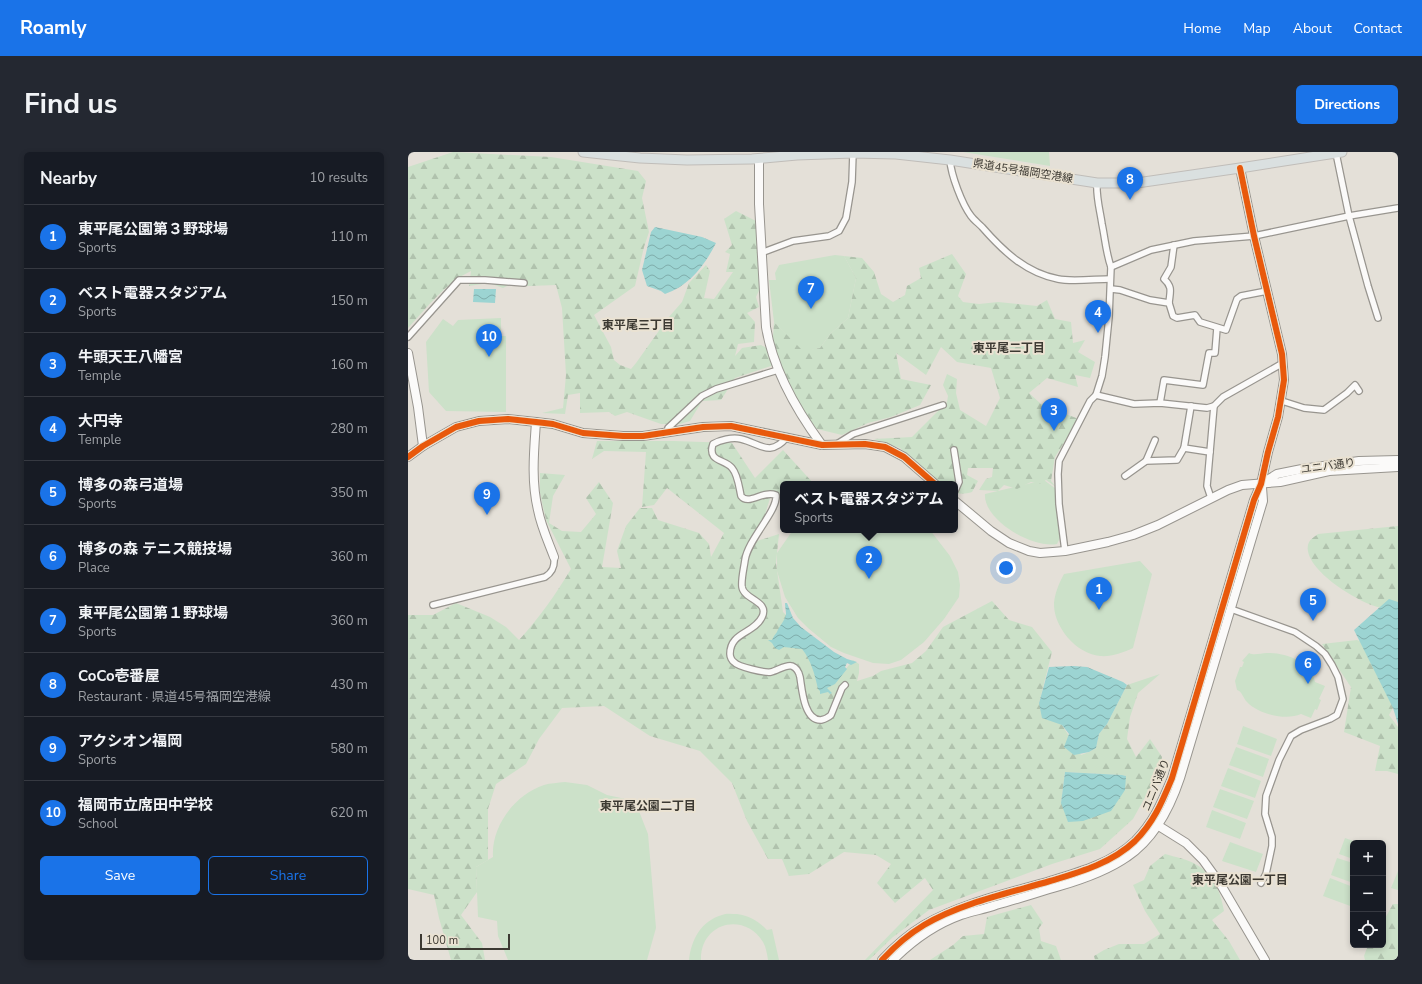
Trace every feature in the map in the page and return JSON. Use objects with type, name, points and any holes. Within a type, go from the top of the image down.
[{"type":"main road","name":"県道45号福岡空港線","points":[[583,152],[640,158],[687,160],[759,159],[797,155],[854,153],[896,154],[950,160],[1097,183],[1137,183],[1339,152]]},
{"type":"street","points":[[1339,152],[1349,216],[1378,318]]},
{"type":"street","points":[[761,253],[793,241],[829,236],[839,231],[846,218],[852,182],[854,153]]},
{"type":"street","points":[[759,159],[761,253],[766,327],[778,370],[808,427],[822,445]]},
{"type":"street","points":[[950,160],[951,172],[971,216],[997,244],[1021,264],[1035,272],[1060,280],[1110,279]]},
{"type":"street","points":[[958,504],[991,531],[1009,543],[1029,551],[1040,553],[1065,551],[1133,535],[1158,525],[1228,490],[1242,485],[1261,484],[1282,400],[1284,380],[1283,363],[1240,168]]},
{"type":"street","points":[[1065,551],[1058,474],[1059,461],[1090,401],[1096,395],[1102,376],[1111,289],[1111,267],[1108,260],[1097,183]]},
{"type":"street","points":[[1111,267],[1151,250],[1174,245],[1194,241],[1254,236],[1349,216],[1398,208]]},
{"type":"street","points":[[1174,245],[1171,267],[1164,279],[1170,284],[1171,288],[1169,303],[1173,316],[1177,318],[1195,315],[1200,322],[1226,330],[1237,299],[1241,296],[1267,291]]},
{"type":"street","points":[[408,337],[459,280],[524,283]]},
{"type":"street","points":[[1111,289],[1120,290],[1150,300],[1169,303]]},
{"type":"street","points":[[1160,403],[1164,380],[1204,384],[1209,352],[1215,352],[1217,328]]},
{"type":"street","points":[[408,353],[418,407],[423,446]]},
{"type":"street","points":[[1096,395],[1134,404],[1160,403],[1207,408],[1214,406],[1223,397],[1283,363]]},
{"type":"street","points":[[668,432],[668,428],[702,396],[716,389],[778,370]]},
{"type":"street","points":[[1282,400],[1304,408],[1324,410],[1355,385],[1359,391]]},
{"type":"street","points":[[835,445],[853,434],[944,405]]},
{"type":"street","points":[[1146,461],[1177,460],[1184,448],[1191,406]]},
{"type":"street","points":[[1211,498],[1207,486],[1214,406]]},
{"type":"street","points":[[408,457],[423,446],[456,427],[479,421],[508,419],[553,424],[595,435],[643,436],[703,427],[731,426],[822,445],[865,444],[885,447],[904,457],[932,481]]},
{"type":"street","points":[[433,605],[544,577],[550,574],[553,569],[555,563],[554,557],[538,510],[534,485],[536,422]]},
{"type":"street","points":[[787,437],[781,444],[770,448],[760,447],[738,439],[720,441],[712,444],[712,454],[717,460],[732,468],[736,474],[741,496],[743,498],[746,500],[768,493],[776,495],[773,508],[747,550],[742,588],[745,593],[762,606],[764,612],[757,624],[736,637],[730,654],[731,659],[734,663],[762,672],[771,672],[792,666],[799,671],[807,709],[813,718],[818,720],[828,718],[831,715],[842,688],[845,685]]},
{"type":"street","points":[[1125,476],[1146,461],[1155,440]]},
{"type":"street","points":[[1184,448],[1210,452]]},
{"type":"street","points":[[954,450],[959,482],[958,484]]},
{"type":"street","name":"ユニバ通り","points":[[882,960],[908,937],[924,926],[956,910],[1078,872],[1104,862],[1122,852],[1155,823],[1172,778],[1254,500],[1261,484],[1277,474],[1302,469],[1352,462],[1398,460]]},
{"type":"street","name":"ユニバ通り","points":[[1261,484],[1280,482],[1329,471],[1398,467]]},
{"type":"street","name":"ユニバ通り","points":[[893,960],[920,937],[961,916],[1081,880],[1110,868],[1134,851],[1174,795],[1178,784],[1263,501],[1261,484]]},
{"type":"street","points":[[1231,609],[1295,632],[1316,646],[1325,654],[1332,665],[1338,677],[1343,699],[1337,715],[1301,730],[1291,736],[1278,760],[1266,796],[1265,814],[1272,837],[1272,846],[1266,874],[1261,883]]},
{"type":"street","points":[[1155,823],[1186,843],[1203,860],[1218,880],[1265,960]]},
{"type":"green space","points":[[453,152],[551,157],[638,171],[646,181],[642,198],[649,232],[635,286],[594,315],[611,347],[614,360],[620,365],[631,369],[668,318],[682,302],[689,283],[706,265],[710,271],[704,298],[714,299],[733,272],[726,272],[730,254],[725,252],[732,245],[724,219],[736,211],[758,222],[757,238],[762,241],[764,280],[756,297],[759,307],[747,313],[755,322],[754,342],[738,344],[735,356],[742,348],[761,345],[772,351],[774,322],[803,351],[820,348],[830,334],[848,318],[856,278],[844,256],[862,258],[874,272],[881,294],[893,302],[905,295],[907,286],[921,278],[919,268],[952,254],[966,274],[958,296],[963,302],[979,304],[998,302],[1037,306],[1047,300],[1055,319],[1071,322],[1073,343],[1085,340],[1078,352],[1095,362],[1090,378],[1075,375],[1078,387],[1047,378],[1029,393],[1041,404],[1058,403],[1060,412],[1079,419],[1055,457],[1051,481],[1056,487],[1046,480],[1040,484],[1031,482],[1017,489],[1004,485],[998,491],[979,490],[986,479],[992,477],[993,468],[968,468],[967,475],[978,481],[972,492],[964,494],[958,493],[958,481],[938,481],[924,471],[900,448],[874,439],[912,437],[947,402],[948,396],[943,385],[947,374],[957,379],[956,393],[960,410],[986,426],[1000,398],[991,368],[957,362],[941,347],[926,375],[896,353],[901,379],[931,385],[920,405],[891,417],[868,423],[842,435],[813,428],[774,365],[735,378],[721,400],[702,401],[690,421],[680,424],[661,424],[627,412],[615,416],[609,412],[580,413],[580,393],[568,395],[565,414],[542,413],[563,408],[566,375],[562,308],[556,285],[509,285],[503,288],[489,283],[469,286],[471,271],[453,282],[445,289],[429,304],[408,328],[408,167]]},
{"type":"green space","points":[[963,152],[1049,152],[1050,166]]},
{"type":"green space","points":[[835,255],[844,256],[856,278],[848,318],[830,334],[820,348],[803,352],[774,322],[769,280],[776,280],[775,273],[779,265]]},
{"type":"green space","points":[[501,318],[501,336],[506,336],[506,412],[446,411],[429,392],[426,342],[443,319],[453,326],[458,320]]},
{"type":"green space","points":[[597,441],[732,443],[755,478],[783,450],[811,481],[780,481],[780,499],[771,495],[757,541],[779,534],[776,563],[783,612],[788,617],[799,645],[836,681],[853,660],[859,664],[857,681],[873,676],[881,671],[912,663],[926,651],[943,627],[992,601],[1009,620],[1032,627],[1052,652],[1039,703],[1062,725],[1081,755],[1096,748],[1099,734],[1107,724],[1127,685],[1160,674],[1138,693],[1130,717],[1127,739],[1136,757],[1150,739],[1162,757],[1160,770],[1133,819],[1100,849],[1052,864],[929,910],[893,937],[869,960],[865,960],[933,890],[925,878],[895,903],[877,883],[891,864],[876,855],[844,852],[809,874],[789,876],[782,859],[768,859],[747,821],[732,783],[700,751],[650,736],[604,706],[562,708],[539,739],[526,764],[496,784],[488,809],[488,860],[476,867],[477,892],[461,915],[482,943],[485,960],[451,960],[434,895],[408,889],[408,615],[433,615],[456,603],[490,617],[506,627],[519,640],[547,606],[571,569],[546,520],[540,493],[540,473],[565,475],[553,496],[549,523],[562,531],[581,532],[596,514],[586,498],[599,482],[613,503],[602,567],[621,568],[617,551],[626,526],[640,508],[652,508],[658,520],[699,533],[709,544],[711,557],[724,533],[667,488],[654,505],[642,507],[646,452],[604,451],[592,459]],"holes":[[[1065,772],[1126,776],[1061,803]]]},
{"type":"green space","points":[[1044,480],[1056,489],[1061,536],[1057,544],[1035,542],[1011,531],[992,513],[987,504],[985,494]]},
{"type":"green space","points":[[1398,526],[1398,609],[1384,608],[1373,605],[1348,593],[1324,575],[1309,555],[1308,545],[1318,534]]},
{"type":"green space","points":[[791,533],[932,533],[950,556],[958,572],[960,585],[959,597],[944,619],[924,642],[901,660],[889,664],[873,663],[831,647],[798,618],[785,597],[777,571],[777,553]]},
{"type":"green space","points":[[1140,561],[1152,574],[1133,648],[1125,652],[1108,656],[1091,654],[1083,650],[1068,637],[1057,621],[1054,603],[1055,596],[1064,574]]},
{"type":"green space","points":[[1357,640],[1390,654],[1398,699],[1389,715],[1398,727],[1398,774],[1387,771],[1375,771],[1380,746],[1344,732],[1351,687],[1322,644]]},
{"type":"green space","points":[[1249,653],[1282,654],[1297,660],[1309,669],[1315,682],[1325,686],[1319,699],[1321,700],[1317,710],[1315,709],[1311,718],[1301,714],[1288,717],[1272,715],[1258,710],[1247,702],[1237,690],[1235,681],[1240,667],[1242,667],[1244,662],[1242,661]]},
{"type":"green space","points":[[1243,726],[1277,739],[1271,756],[1237,744]]},
{"type":"green space","points":[[1236,747],[1269,759],[1263,777],[1229,765]]},
{"type":"green space","points":[[1228,768],[1261,781],[1255,798],[1221,786]]},
{"type":"green space","points":[[565,782],[587,785],[607,795],[635,801],[648,834],[656,928],[647,960],[508,960],[498,936],[497,921],[478,917],[476,867],[493,857],[493,846],[496,834],[506,814],[523,796],[533,790],[546,784]]},
{"type":"green space","points":[[1220,789],[1254,801],[1247,819],[1213,807]]},
{"type":"green space","points":[[1212,810],[1246,823],[1240,839],[1206,827]]},
{"type":"green space","points":[[1345,838],[1351,840],[1350,858],[1339,854]]},
{"type":"green space","points":[[1230,842],[1263,854],[1256,872],[1222,861]]},
{"type":"green space","points":[[1165,854],[1193,863],[1203,869],[1212,879],[1219,891],[1224,911],[1212,920],[1229,941],[1240,960],[1095,960],[1094,956],[1119,944],[1144,944],[1160,934],[1145,911],[1133,885],[1144,880],[1150,866]]},
{"type":"green space","points":[[1337,858],[1350,862],[1350,882],[1331,875]]},
{"type":"green space","points":[[1398,871],[1398,890],[1391,888]]},
{"type":"green space","points":[[1330,878],[1350,886],[1350,906],[1323,896]]},
{"type":"green space","points":[[1393,904],[1398,904],[1398,960],[1365,960],[1364,956],[1367,948],[1386,948],[1386,916]]},
{"type":"green space","points":[[1031,905],[1043,923],[1039,928],[1041,941],[1056,946],[1061,960],[930,960],[953,945],[963,936],[984,934],[987,917]]},
{"type":"green space","points":[[724,914],[737,914],[754,919],[767,930],[772,929],[779,960],[768,960],[764,944],[755,932],[735,924],[724,926],[715,930],[708,937],[703,947],[701,960],[689,960],[692,945],[698,932],[708,922]]},
{"type":"water","points":[[655,227],[702,237],[716,243],[707,259],[689,280],[682,286],[665,294],[647,286],[642,270],[651,232]]},
{"type":"water","points":[[474,289],[496,289],[495,303],[473,302]]},
{"type":"water","points":[[1389,599],[1398,602],[1398,724],[1393,708],[1354,630]]},
{"type":"water","points":[[785,603],[787,603],[793,618],[801,627],[834,652],[847,659],[857,662],[851,665],[847,663],[845,667],[847,669],[835,684],[827,688],[832,693],[830,694],[828,692],[820,694],[810,663],[802,649],[784,647],[779,650],[775,648],[768,640],[772,640],[784,619],[786,614]]},
{"type":"water","points":[[1049,667],[1087,667],[1127,685],[1107,724],[1099,734],[1096,748],[1089,752],[1074,755],[1064,747],[1069,734],[1062,725],[1042,718],[1039,703]]},
{"type":"water","points":[[1065,772],[1126,776],[1125,790],[1111,811],[1083,821],[1068,822],[1061,803]]},
{"type":"cycle path","points":[[882,960],[907,937],[938,917],[986,899],[1050,881],[1106,861],[1126,849],[1142,834],[1157,811],[1165,795],[1172,778],[1254,500],[1261,484],[1278,417],[1284,380],[1282,354],[1254,236],[1240,168]]},
{"type":"cycle path","points":[[408,457],[423,446],[456,427],[479,421],[508,419],[553,424],[583,433],[623,436],[643,436],[703,427],[731,426],[822,445],[865,444],[885,447],[904,457],[932,481]]},
{"type":"place","name":"CoCo壱番屋","points":[[1130,200]]},
{"type":"place","name":"東平尾公園第１野球場","points":[[811,309]]},
{"type":"place","name":"大円寺","points":[[1098,333]]},
{"type":"place","name":"福岡市立席田中学校","points":[[489,357]]},
{"type":"place","name":"牛頭天王八幡宮","points":[[1054,431]]},
{"type":"place","name":"アクシオン福岡","points":[[487,515]]},
{"type":"place","name":"ベスト電器スタジアム","points":[[869,579]]},
{"type":"place","name":"東平尾公園第３野球場","points":[[1099,610]]},
{"type":"place","name":"博多の森弓道場","points":[[1313,621]]},
{"type":"place","name":"博多の森 テニス競技場","points":[[1308,684]]},
{"type":"district","name":"東平尾三丁目","points":[[638,325]]},
{"type":"district","name":"東平尾二丁目","points":[[1009,348]]},
{"type":"district","name":"東平尾公園二丁目","points":[[648,806]]},
{"type":"district","name":"東平尾公園一丁目","points":[[1240,880]]}]
